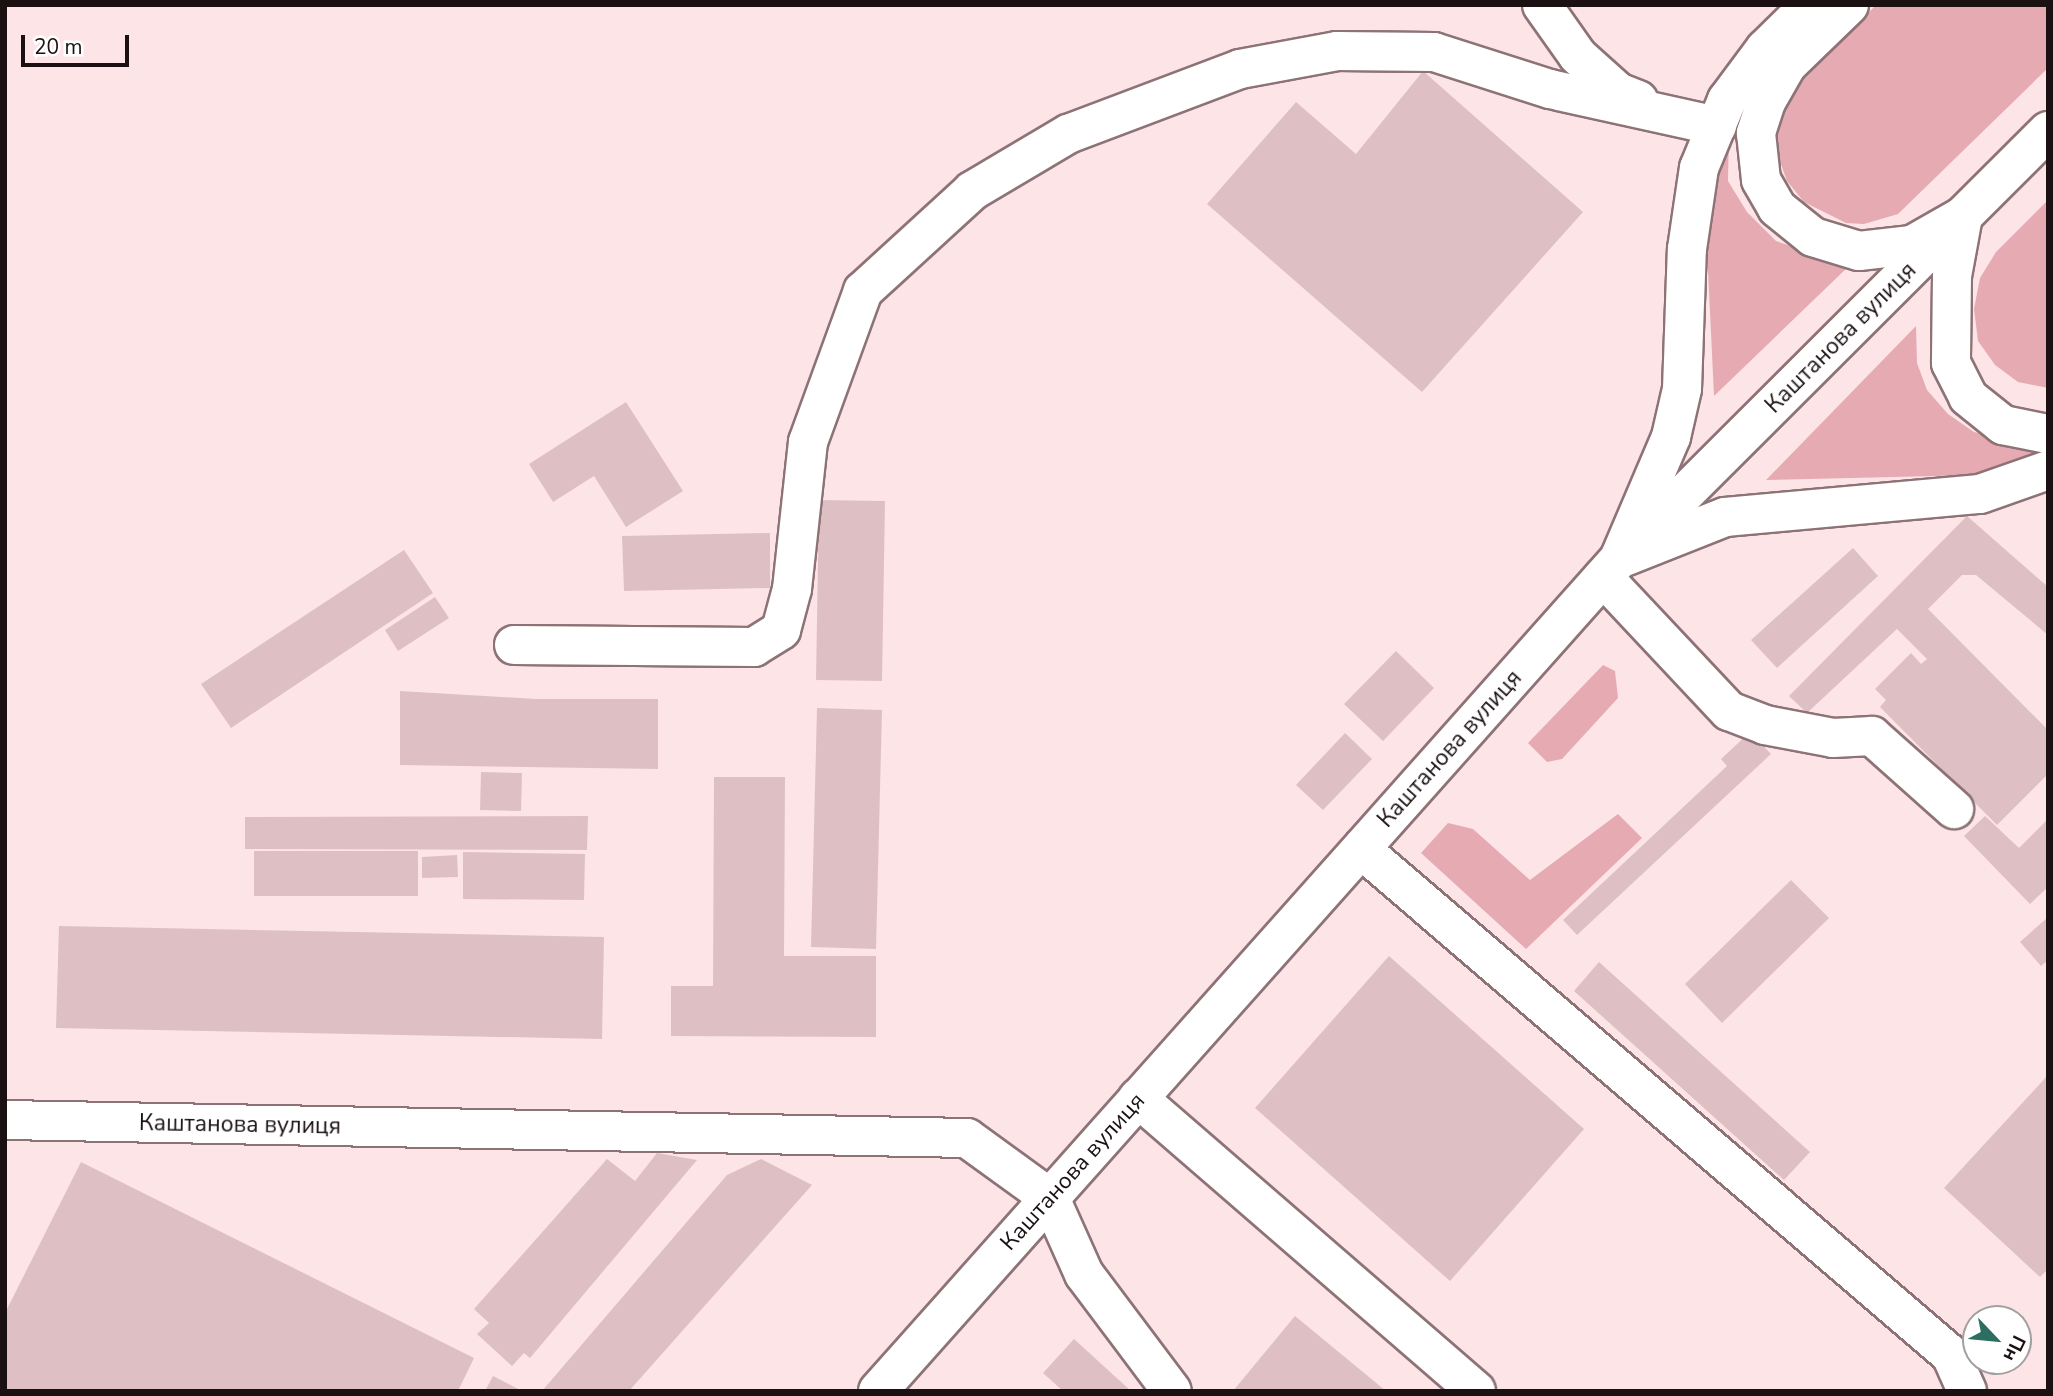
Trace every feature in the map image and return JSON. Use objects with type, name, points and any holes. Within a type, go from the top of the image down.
[{"type":"main road","points":[[1542,5],[1578,56],[1618,92],[1676,116]]},
{"type":"main road","points":[[1611,568],[1671,437],[1682,389],[1686,249],[1699,168],[1727,100],[1765,49],[1810,5]]},
{"type":"main road","points":[[1849,5],[1787,65],[1766,102],[1756,133],[1761,180],[1777,208],[1813,237],[1859,251],[1912,245],[1963,216]]},
{"type":"main road","points":[[514,645],[754,647],[781,630],[792,589],[808,442],[863,290],[971,191],[1068,134],[1240,69],[1337,51],[1433,52],[1550,89],[1717,126]]},
{"type":"main road","name":"Каштанова вулиця","points":[[878,1391],[1611,568],[2048,131]]},
{"type":"main road","points":[[1963,216],[1952,276],[1951,363],[1968,397],[2003,425],[2048,434]]},
{"type":"main road","points":[[1611,568],[1725,517],[1980,494],[2048,470]]},
{"type":"main road","points":[[1611,568],[1729,711],[1765,725],[1833,738],[1872,736],[1954,809]]},
{"type":"main road","points":[[1360,849],[1951,1355],[1967,1391]]},
{"type":"main road","points":[[1138,1098],[1476,1391]]},
{"type":"main road","name":"Каштанова вулиця","points":[[5,1121],[967,1138],[1050,1198]]},
{"type":"main road","points":[[1050,1198],[1084,1275],[1172,1391]]},
{"type":"shaded area","points":[[1876,5],[2048,5],[2048,68],[1898,214],[1864,224],[1846,223],[1804,202],[1787,181],[1778,156],[1777,126],[1792,91]]},
{"type":"shaded area","points":[[1729,133],[1728,181],[1747,212],[1776,241],[1849,266],[1714,396],[1706,228],[1712,175]]},
{"type":"shaded area","points":[[2048,200],[2048,388],[2018,382],[1995,365],[1978,341],[1974,309],[1980,278],[1996,252]]},
{"type":"shaded area","points":[[1916,326],[1917,363],[1927,390],[1948,414],[1974,432],[2048,449],[1977,475],[1766,480]]},
{"type":"shaded area","points":[[1603,665],[1615,671],[1618,698],[1562,759],[1547,762],[1528,743]]},
{"type":"shaded area","points":[[1618,814],[1642,838],[1526,949],[1421,853],[1448,823],[1473,829],[1530,880]]},
{"type":"building","points":[[1423,71],[1583,212],[1422,392],[1207,204],[1296,102],[1356,154]]},
{"type":"building","points":[[626,402],[683,491],[626,527],[594,476],[553,502],[529,464]]},
{"type":"building","points":[[819,500],[885,501],[882,681],[816,680]]},
{"type":"building","points":[[1967,516],[2048,587],[2048,635],[1976,575],[1962,575],[1928,609],[2048,730],[2048,774],[1997,825],[1880,707],[1886,700],[1875,689],[1911,653],[1921,664],[1927,659],[1897,629],[1807,713],[1789,696]]},
{"type":"building","points":[[770,533],[770,588],[624,591],[622,536]]},
{"type":"building","points":[[1853,548],[1878,576],[1777,668],[1751,640]]},
{"type":"building","points":[[404,550],[433,593],[231,728],[201,684]]},
{"type":"building","points":[[435,597],[449,618],[398,651],[385,630]]},
{"type":"building","points":[[1396,651],[1434,688],[1383,741],[1344,704]]},
{"type":"building","points":[[400,691],[536,699],[658,699],[658,769],[400,765]]},
{"type":"building","points":[[817,708],[882,710],[876,949],[811,947]]},
{"type":"building","points":[[1750,732],[1771,754],[1577,935],[1563,920],[1727,766],[1721,759]]},
{"type":"building","points":[[1345,733],[1372,759],[1323,810],[1296,785]]},
{"type":"building","points":[[481,772],[522,773],[521,811],[480,810]]},
{"type":"building","points":[[714,777],[785,777],[784,956],[876,956],[876,1037],[671,1036],[671,986],[713,986]]},
{"type":"building","points":[[588,816],[587,850],[245,849],[245,817]]},
{"type":"building","points":[[1985,816],[2019,848],[2048,819],[2048,887],[2030,904],[1964,836]]},
{"type":"building","points":[[254,851],[418,851],[418,896],[254,896]]},
{"type":"building","points":[[463,852],[585,854],[584,900],[463,899]]},
{"type":"building","points":[[457,855],[458,877],[422,878],[422,857]]},
{"type":"building","points":[[1791,880],[1829,918],[1722,1023],[1685,984]]},
{"type":"building","points":[[2048,917],[2048,960],[2041,966],[2020,942]]},
{"type":"building","points":[[59,926],[604,937],[602,1039],[56,1028]]},
{"type":"building","points":[[1389,956],[1584,1129],[1450,1281],[1255,1108]]},
{"type":"building","points":[[1599,962],[1810,1152],[1784,1180],[1574,991]]},
{"type":"building","points":[[2048,1075],[2048,1269],[2040,1277],[1944,1188]]},
{"type":"building","points":[[657,1153],[697,1160],[530,1358],[524,1353],[512,1366],[477,1334],[489,1323],[474,1309],[607,1159],[635,1181]]},
{"type":"building","points":[[761,1159],[812,1185],[629,1391],[542,1391],[727,1175]]},
{"type":"building","points":[[81,1162],[474,1358],[458,1391],[5,1391],[5,1313]]},
{"type":"building","points":[[1295,1316],[1386,1391],[1233,1391]]},
{"type":"building","points":[[1074,1339],[1131,1391],[1063,1391],[1043,1373]]},
{"type":"building","points":[[493,1376],[522,1391],[485,1391]]}]
